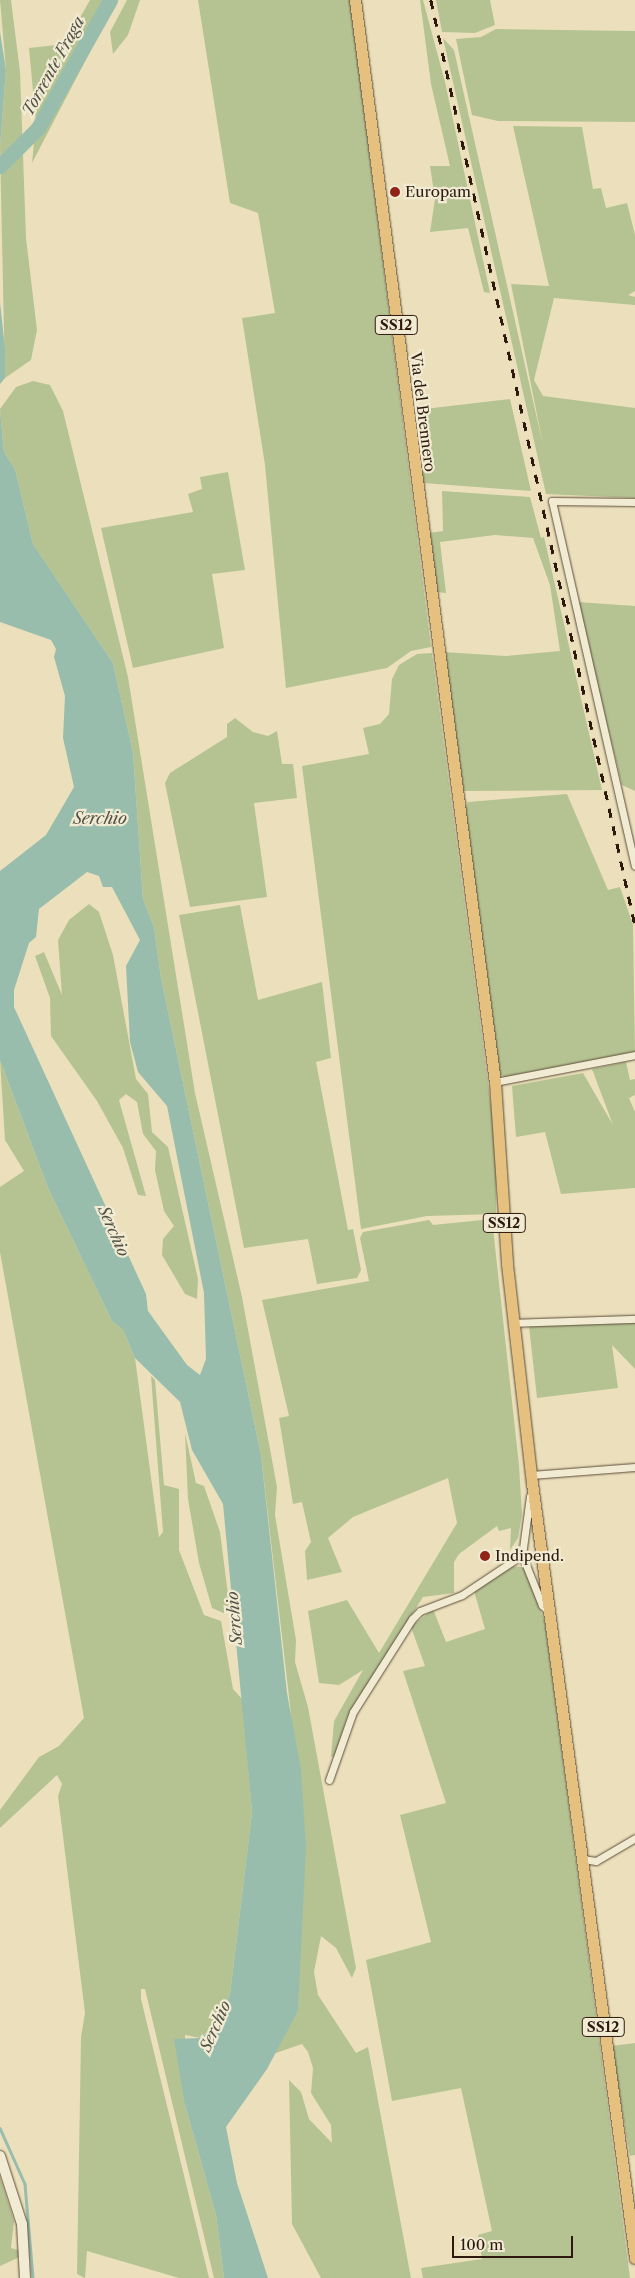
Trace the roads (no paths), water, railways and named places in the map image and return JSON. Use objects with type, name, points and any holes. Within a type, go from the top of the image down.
[{"type":"main road","name":"Via del Brennero","points":[[355,0],[495,1082]]},
{"type":"main road","name":"SS12","points":[[495,1082],[512,1323],[635,2258]]},
{"type":"main road","points":[[0,2156],[22,2224],[25,2278]]},
{"type":"street","points":[[635,502],[552,501],[635,866]]},
{"type":"street","points":[[495,1082],[635,1055]]},
{"type":"street","points":[[512,1323],[635,1319]]},
{"type":"street","points":[[550,1612],[542,1605],[522,1554],[532,1479],[635,1467]]},
{"type":"street","points":[[328,1780],[353,1712],[412,1620],[420,1611],[462,1595],[522,1554]]},
{"type":"street","points":[[582,1860],[596,1861],[635,1838]]},
{"type":"water","points":[[0,32],[6,70],[0,147]]},
{"type":"water","points":[[0,302],[5,349],[5,378],[0,384]]},
{"type":"water","name":"Serchio","points":[[0,409],[4,452],[15,469],[33,544],[113,663],[133,752],[143,899],[154,927],[161,978],[261,1455],[287,1693],[301,1770],[306,1847],[298,2011],[267,2069],[226,2127],[237,2183],[268,2278],[224,2278],[216,2215],[185,2105],[174,2039],[200,2038],[214,2027],[230,1994],[252,1812],[223,1504],[192,1450],[180,1402],[135,1358],[123,1330],[112,1321],[48,1188],[0,1060],[0,871],[46,835],[74,787],[63,738],[65,696],[54,657],[56,649],[51,640],[0,622]],"holes":[[[87,872],[99,876],[103,887],[112,887],[140,940],[126,966],[130,1042],[138,1072],[167,1106],[204,1293],[206,1359],[200,1375],[187,1365],[148,1311],[146,1294],[14,1007],[14,990],[29,943],[36,937],[39,909]]]},
{"type":"waterway","name":"Torrente Fraga","points":[[0,166],[38,128],[110,0]]},
{"type":"waterway","points":[[0,2128],[25,2184],[33,2278]]},
{"type":"railway","points":[[431,0],[635,925]]},
{"type":"place","name":"Europam","points":[[395,192]]},
{"type":"place","name":"Indipend.","points":[[485,1556]]}]
